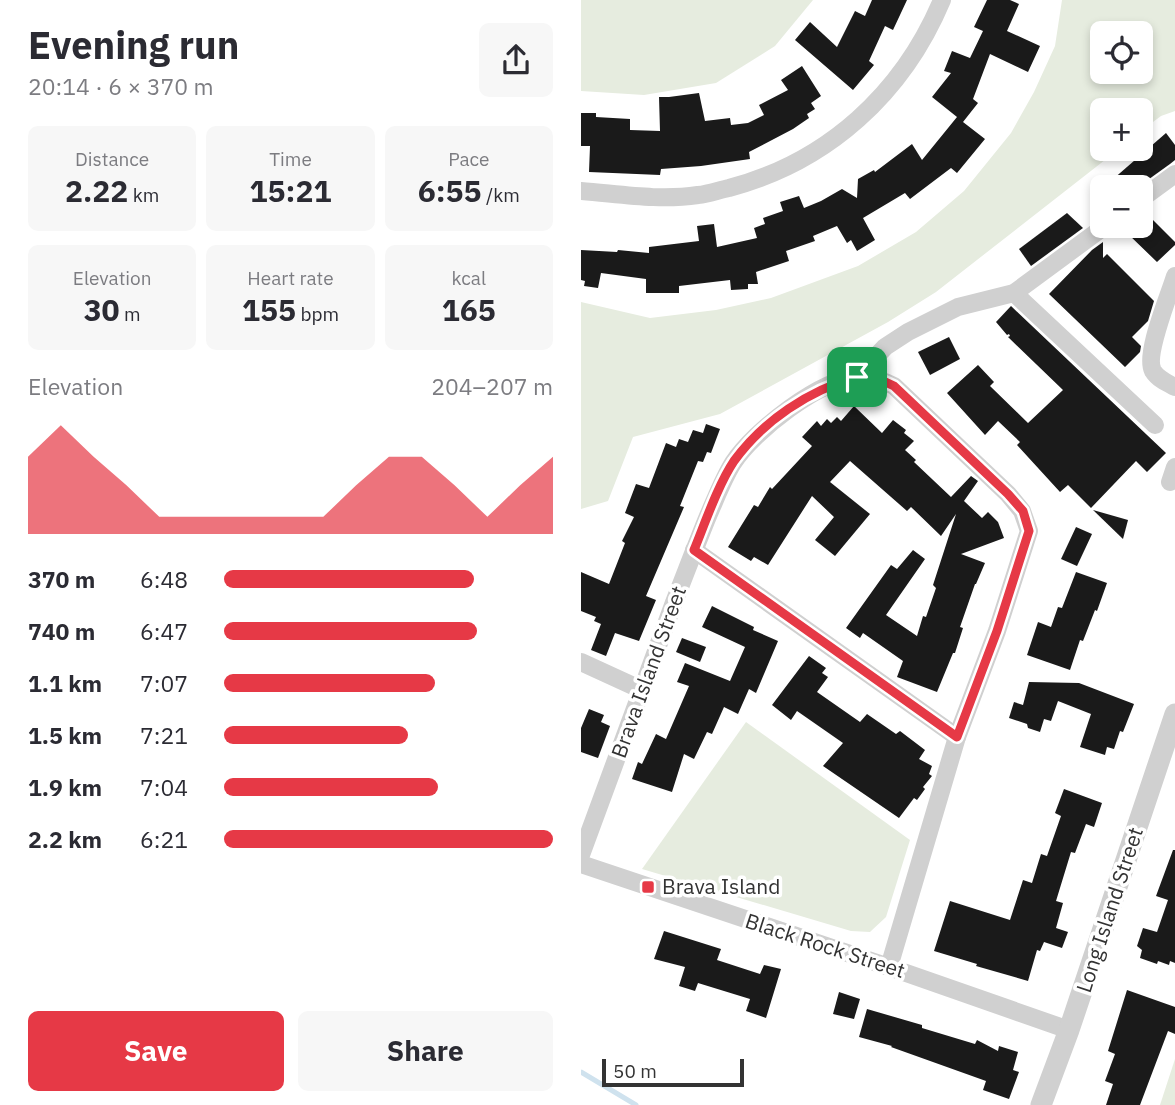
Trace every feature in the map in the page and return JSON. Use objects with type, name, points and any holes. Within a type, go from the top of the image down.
[{"type":"street","points":[[581,191],[661,198],[700,195],[750,182],[792,165],[836,138],[867,112],[917,48],[942,0]]},
{"type":"street","points":[[1153,190],[1175,174]]},
{"type":"street","points":[[857,377],[885,348],[908,332],[958,307],[1014,293],[1090,237]]},
{"type":"street","points":[[1175,276],[1150,358],[1152,370],[1161,380],[1175,387]]},
{"type":"street","points":[[1014,293],[1155,425]]},
{"type":"street","points":[[857,377],[879,379],[894,386],[1008,494],[1023,511],[1029,531],[997,631],[957,737],[889,967]]},
{"type":"street","name":"Brava Island Street","points":[[581,855],[694,550],[733,463],[774,419],[810,396],[836,383],[857,377]]},
{"type":"street","points":[[694,550],[957,737]]},
{"type":"street","points":[[581,662],[642,690]]},
{"type":"street","name":"Long Island Street","points":[[1041,1105],[1069,1030],[1175,714]]},
{"type":"street","name":"Black Rock Street","points":[[581,864],[1069,1030]]},
{"type":"shaded area","points":[[581,0],[813,0],[775,46],[716,83],[644,95],[581,91]]},
{"type":"shaded area","points":[[1062,0],[1175,0],[1175,111],[1153,122],[1153,98],[1090,98],[1090,161],[1104,161],[936,292],[888,322],[720,414],[633,437],[608,501],[581,509],[581,302],[650,318],[716,310],[771,298],[858,266],[916,232],[964,191],[1011,133],[1055,46]]},
{"type":"shaded area","points":[[746,722],[910,840],[886,917],[870,932],[851,931],[642,869]]},
{"type":"shaded area","points":[[1175,1059],[1175,1105],[1160,1105]]},
{"type":"building","points":[[872,0],[907,0],[893,30],[885,26],[869,61],[874,65],[853,90],[795,40],[810,22],[837,47],[855,11],[865,16]]},
{"type":"building","points":[[987,0],[1010,0],[1019,4],[1007,31],[1040,46],[1028,72],[990,54],[973,99],[978,103],[963,122],[985,139],[957,173],[951,168],[910,199],[905,193],[863,218],[875,240],[857,251],[851,240],[847,243],[837,226],[813,236],[815,241],[786,251],[789,261],[756,272],[758,284],[748,284],[748,289],[731,290],[730,280],[679,286],[679,293],[646,293],[646,279],[601,273],[598,288],[584,286],[585,281],[581,280],[581,250],[649,253],[649,247],[699,241],[697,226],[714,224],[717,247],[757,238],[754,228],[765,224],[763,218],[783,211],[780,202],[799,196],[804,208],[842,189],[857,198],[858,179],[874,170],[875,172],[912,144],[922,160],[957,117],[932,97],[951,73],[944,71],[952,51],[970,58],[983,31],[974,27]]},
{"type":"building","points":[[802,66],[821,96],[811,103],[815,109],[807,114],[809,118],[793,129],[749,152],[750,159],[661,169],[660,175],[589,172],[590,146],[581,146],[581,113],[596,113],[596,117],[630,119],[630,130],[660,131],[659,97],[699,93],[705,121],[730,118],[731,125],[748,123],[764,115],[759,105],[788,90],[781,80]]},
{"type":"building","points":[[1166,133],[1175,145],[1175,160],[1153,176],[1118,175],[1134,161],[1153,161],[1153,144]]},
{"type":"building","points":[[1067,213],[1083,228],[1031,266],[1019,249]]},
{"type":"building","points":[[1153,220],[1175,242],[1157,262],[1132,238],[1153,238]]},
{"type":"building","points":[[1103,242],[1103,258],[1107,254],[1154,301],[1148,321],[1132,337],[1141,346],[1140,352],[1125,367],[1049,294]]},
{"type":"building","points":[[1011,306],[1166,453],[1147,472],[1136,461],[1091,508],[1068,485],[1060,492],[1017,445],[1020,442],[998,421],[985,435],[947,393],[978,365],[994,382],[990,386],[1028,423],[1063,390],[996,322]]},
{"type":"building","points":[[949,337],[960,359],[930,375],[918,352]]},
{"type":"building","points":[[854,406],[882,433],[893,420],[906,430],[904,433],[914,441],[905,450],[951,497],[971,476],[978,481],[964,501],[982,518],[988,512],[998,522],[1004,538],[961,554],[985,563],[960,627],[963,628],[955,653],[937,692],[897,677],[903,661],[863,633],[860,638],[846,628],[891,565],[897,569],[913,550],[925,559],[886,615],[917,636],[936,588],[933,585],[956,514],[941,536],[911,507],[907,511],[850,461],[830,482],[870,514],[835,556],[815,540],[834,517],[812,496],[768,565],[754,557],[751,561],[728,547],[754,505],[758,507],[770,487],[772,489],[812,446],[802,437],[817,421],[821,426],[827,419],[831,423],[837,417],[841,421]]},
{"type":"building","points":[[706,424],[720,429],[711,453],[707,452],[703,462],[698,461],[680,506],[684,507],[646,596],[656,600],[639,641],[615,633],[606,656],[591,650],[601,624],[594,621],[596,617],[581,611],[581,572],[609,584],[625,543],[622,541],[634,517],[625,513],[636,484],[649,488],[666,443],[676,447],[679,439],[688,442],[693,430],[703,433]]},
{"type":"building","points":[[1093,510],[1128,520],[1123,539]]},
{"type":"building","points":[[1076,527],[1092,534],[1077,566],[1061,559]]},
{"type":"building","points":[[1076,572],[1107,583],[1083,641],[1080,640],[1070,670],[1027,655],[1038,622],[1051,627],[1058,607],[1062,608]]},
{"type":"building","points":[[712,606],[778,641],[756,693],[749,689],[738,714],[724,707],[712,734],[707,732],[694,759],[684,754],[672,792],[632,779],[638,762],[642,764],[656,734],[666,739],[689,686],[677,682],[685,663],[730,681],[745,647],[702,627]]},
{"type":"building","points":[[682,638],[706,647],[700,662],[676,652]]},
{"type":"building","points":[[809,656],[826,668],[822,673],[828,677],[817,692],[860,722],[867,714],[896,734],[900,731],[925,750],[919,759],[932,766],[929,774],[932,776],[917,800],[914,798],[899,818],[823,766],[843,743],[797,711],[791,720],[772,705]]},
{"type":"building","points":[[1029,682],[1079,683],[1134,704],[1114,749],[1107,747],[1105,755],[1080,747],[1091,714],[1058,701],[1051,721],[1044,719],[1040,732],[1009,718],[1014,702],[1023,705]]},
{"type":"building","points":[[589,709],[604,715],[601,722],[610,726],[598,758],[581,752],[581,728]]},
{"type":"building","points":[[1064,789],[1102,803],[1094,827],[1086,824],[1075,853],[1071,852],[1056,901],[1063,903],[1056,928],[1068,932],[1062,948],[1044,942],[1040,951],[1037,950],[1028,981],[934,951],[950,901],[1010,920],[1023,880],[1032,883],[1041,854],[1047,856],[1061,816],[1055,813]]},
{"type":"building","points":[[1173,850],[1175,963],[1170,961],[1169,965],[1158,961],[1157,964],[1140,958],[1142,950],[1137,946],[1143,928],[1157,932],[1168,900],[1156,896]]},
{"type":"building","points":[[664,931],[721,949],[717,960],[760,974],[764,965],[781,969],[766,1018],[746,1011],[750,999],[698,983],[695,991],[679,986],[685,967],[654,959]]},
{"type":"building","points":[[1127,990],[1175,1007],[1175,1034],[1168,1031],[1140,1105],[1106,1105],[1113,1084],[1105,1081],[1115,1054],[1108,1051]]},
{"type":"building","points":[[839,992],[860,999],[854,1019],[833,1014]]},
{"type":"building","points":[[867,1009],[975,1044],[977,1040],[998,1051],[999,1046],[1018,1052],[1013,1070],[1019,1072],[1009,1099],[983,1090],[986,1081],[892,1046],[859,1037]]},
{"type":"waterway","points":[[581,1072],[636,1105]]},
{"type":"place","name":"Brava Island","points":[[648,887]]},
{"type":"route","points":[[857,377],[879,379],[894,386],[1008,494],[1023,511],[1029,531],[997,631],[957,737],[694,550],[733,463],[751,441],[774,419],[810,396],[836,383],[857,377]]}]
